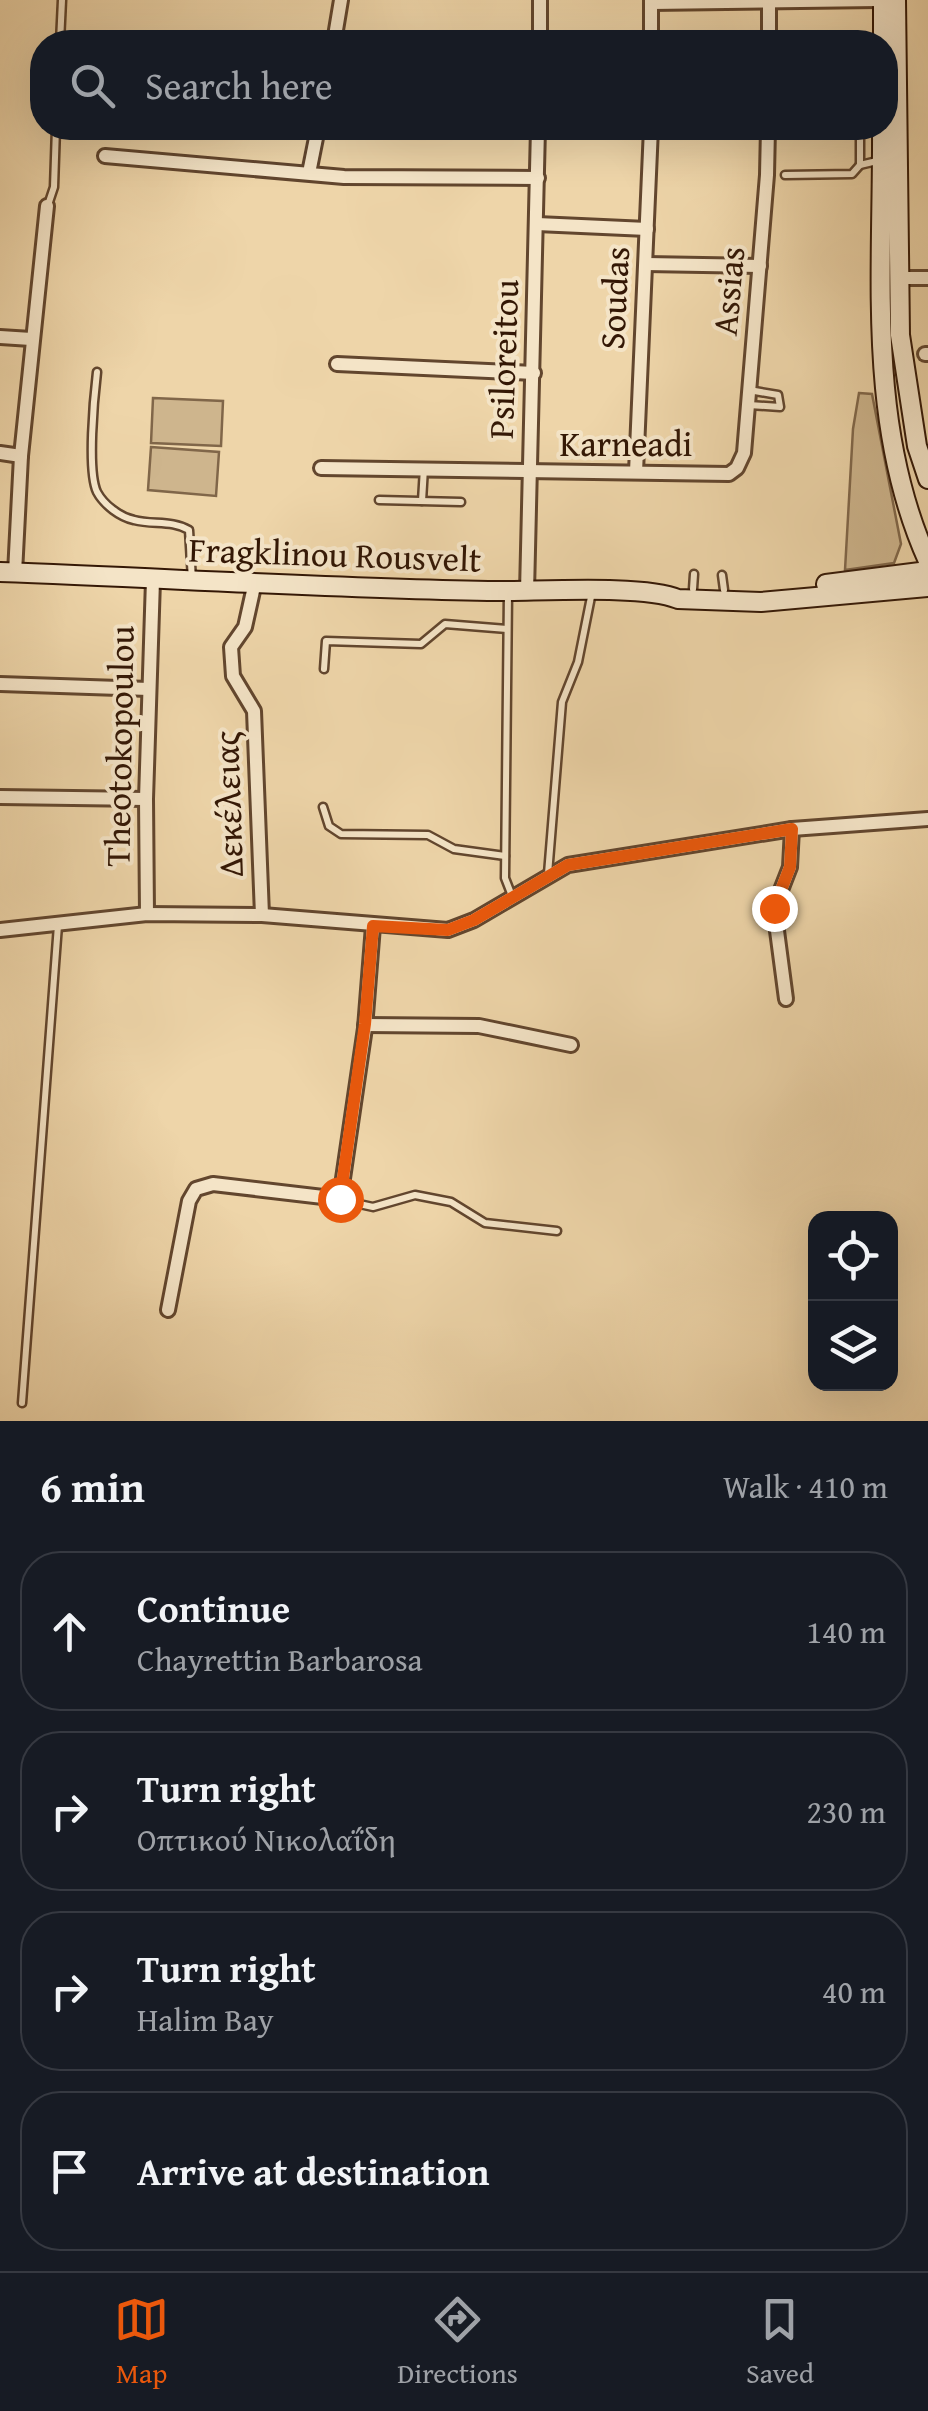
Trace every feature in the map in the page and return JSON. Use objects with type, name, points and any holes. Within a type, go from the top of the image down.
[{"type":"main road","points":[[880,0],[882,30]]},
{"type":"main road","points":[[896,0],[896,30]]},
{"type":"main road","points":[[882,140],[880,339],[887,407],[897,468],[928,561]]},
{"type":"main road","points":[[898,140],[900,335],[917,446],[928,479]]},
{"type":"main road","name":"Fragklinou Rousvelt","points":[[668,594],[694,582],[723,582],[758,591],[928,571]]},
{"type":"main road","name":"Fragklinou Rousvelt","points":[[8,573],[192,582],[668,594],[678,599],[760,602],[928,587]]},
{"type":"street","points":[[336,30],[341,0]]},
{"type":"street","points":[[540,0],[540,30]]},
{"type":"street","points":[[651,30],[651,2],[880,0]]},
{"type":"street","points":[[769,1],[769,30]]},
{"type":"street","points":[[310,173],[316,140]]},
{"type":"street","name":"Psiloreitou","points":[[528,592],[538,140]]},
{"type":"street","name":"Soudas","points":[[636,472],[651,140]]},
{"type":"street","name":"Assias","points":[[743,458],[767,140]]},
{"type":"street","points":[[106,156],[344,177],[538,178]]},
{"type":"street","points":[[8,573],[48,206]]},
{"type":"street","points":[[536,224],[647,229]]},
{"type":"street","points":[[646,264],[760,266]]},
{"type":"street","points":[[899,278],[928,278]]},
{"type":"street","points":[[0,336],[32,339]]},
{"type":"street","points":[[336,364],[534,373]]},
{"type":"street","points":[[0,453],[21,456]]},
{"type":"street","name":"Karneadi","points":[[321,468],[636,472],[698,477],[729,474],[743,458]]},
{"type":"street","name":"Theotokopoulou","points":[[147,914],[146,799],[153,580]]},
{"type":"street","name":"Δεκέλειας","points":[[254,582],[246,627],[231,647],[233,676],[254,711],[262,916]]},
{"type":"street","points":[[0,684],[150,689]]},
{"type":"street","points":[[0,796],[146,799]]},
{"type":"street","points":[[0,930],[147,914],[262,916],[448,930],[474,920],[548,874],[585,862],[792,829],[928,819]]},
{"type":"street","points":[[786,999],[774,908],[790,867],[792,829]]},
{"type":"street","points":[[168,1310],[189,1201],[196,1189],[212,1184],[340,1199],[365,1024],[373,926]]},
{"type":"street","points":[[365,1024],[479,1026],[570,1045]]},
{"type":"lane","points":[[61,30],[62,0]]},
{"type":"lane","points":[[48,206],[54,187],[56,140]]},
{"type":"lane","points":[[860,140],[860,165]]},
{"type":"lane","points":[[785,175],[852,174],[860,165],[882,158]]},
{"type":"lane","points":[[97,372],[92,412],[95,488],[107,506],[133,520],[180,525],[189,530],[192,582]]},
{"type":"lane","points":[[748,406],[780,407],[778,395],[750,390]]},
{"type":"lane","points":[[422,501],[424,468]]},
{"type":"lane","points":[[379,500],[461,502]]},
{"type":"lane","points":[[508,592],[505,878],[512,896]]},
{"type":"lane","points":[[548,874],[562,702],[578,662],[592,592]]},
{"type":"lane","points":[[324,669],[326,641],[420,644],[445,624],[508,629]]},
{"type":"lane","points":[[322,807],[329,826],[341,834],[428,835],[454,849],[506,856]]},
{"type":"lane","points":[[22,1403],[58,924]]},
{"type":"lane","points":[[340,1199],[374,1207],[415,1195],[451,1202],[486,1223],[556,1231]]},
{"type":"shaded area","points":[[859,393],[872,394],[901,544],[894,563],[845,570],[853,429]]},
{"type":"shaded area","points":[[153,398],[223,401],[221,446],[151,443]]},
{"type":"shaded area","points":[[151,447],[219,452],[216,496],[148,490]]},
{"type":"route","points":[[340,1199],[365,1024],[373,926],[448,930],[474,920],[568,865],[792,829],[790,867],[774,908]]}]
